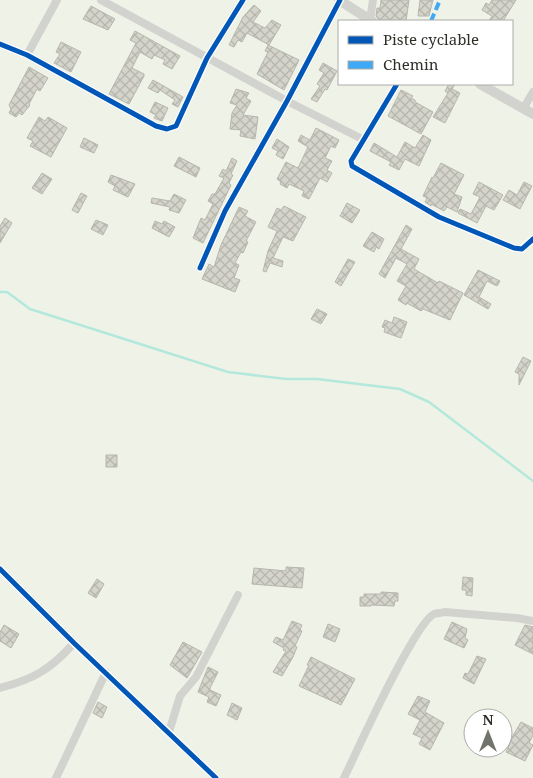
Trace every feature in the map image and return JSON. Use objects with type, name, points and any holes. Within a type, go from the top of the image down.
[{"type":"street","points":[[27,55],[57,0]]},
{"type":"street","points":[[101,0],[287,101],[364,140]]},
{"type":"street","points":[[0,44],[27,55],[156,126],[168,129],[176,126],[207,58],[243,0]]},
{"type":"street","points":[[200,268],[225,211],[287,101],[339,0],[369,20]]},
{"type":"street","points":[[371,20],[373,0]]},
{"type":"street","points":[[396,85],[352,161],[352,166],[438,217],[514,248],[522,249],[533,239]]},
{"type":"street","points":[[482,85],[533,114]]},
{"type":"street","points":[[523,109],[533,92]]},
{"type":"street","points":[[0,569],[74,643],[216,778]]},
{"type":"street","points":[[169,732],[180,696],[196,677],[238,595]]},
{"type":"street","points":[[344,778],[403,660],[422,626],[434,614],[445,612],[533,621]]},
{"type":"street","points":[[0,688],[42,672],[59,660],[74,643]]},
{"type":"street","points":[[56,778],[106,672]]},
{"type":"building","points":[[381,0],[409,0],[406,20],[379,20],[376,16],[377,8],[380,8]]},
{"type":"building","points":[[420,0],[433,0],[429,16],[418,16]]},
{"type":"building","points":[[492,0],[516,0],[504,20],[490,20],[492,16],[482,10],[486,3],[489,5]]},
{"type":"building","points":[[254,5],[261,11],[253,22],[265,28],[272,20],[281,25],[269,45],[247,33],[242,42],[238,40],[234,47],[229,45],[243,17]]},
{"type":"building","points":[[91,6],[115,19],[108,30],[83,19]]},
{"type":"building","points":[[135,31],[180,56],[172,69],[163,64],[165,60],[154,55],[152,59],[140,52],[132,68],[144,74],[144,76],[129,104],[109,94],[136,43],[130,40]]},
{"type":"building","points":[[61,42],[81,52],[71,72],[54,63],[60,54],[56,52]]},
{"type":"building","points":[[268,45],[299,60],[284,90],[257,74],[268,52],[265,51]]},
{"type":"building","points":[[323,63],[337,71],[327,90],[325,89],[317,102],[311,99],[320,86],[317,84],[324,73],[319,70]]},
{"type":"building","points":[[29,67],[48,78],[40,91],[37,89],[30,105],[22,115],[19,113],[16,117],[9,113],[11,109],[9,105]]},
{"type":"building","points":[[153,80],[183,97],[178,107],[172,104],[175,100],[160,90],[158,93],[148,88]]},
{"type":"building","points":[[448,85],[454,85],[452,89],[460,93],[445,123],[433,117],[448,93],[445,91]]},
{"type":"building","points":[[236,89],[249,93],[246,98],[251,101],[243,115],[258,117],[255,139],[240,136],[241,130],[230,129],[232,113],[237,105],[230,103]]},
{"type":"building","points":[[401,90],[413,96],[411,98],[415,102],[433,112],[421,134],[388,116]]},
{"type":"building","points":[[155,102],[168,108],[162,121],[154,118],[156,115],[150,112]]},
{"type":"building","points":[[39,117],[45,121],[48,117],[67,128],[51,157],[30,146],[33,141],[27,138]]},
{"type":"building","points":[[316,128],[339,140],[335,148],[331,146],[325,158],[332,161],[327,170],[332,173],[327,182],[320,178],[309,199],[302,196],[304,191],[289,184],[287,188],[280,184],[281,182],[277,179],[286,162],[298,168],[308,147],[298,141],[301,135],[310,140]]},
{"type":"building","points":[[423,135],[431,140],[419,166],[405,159],[399,170],[389,165],[391,162],[370,151],[374,143],[397,157],[405,142],[415,148]]},
{"type":"building","points":[[84,138],[98,145],[94,153],[80,147]]},
{"type":"building","points":[[277,139],[289,147],[283,159],[276,155],[278,151],[272,148]]},
{"type":"building","points":[[179,157],[200,168],[196,177],[174,166]]},
{"type":"building","points":[[232,158],[237,161],[231,174],[233,175],[229,183],[231,185],[203,243],[193,238],[201,218],[205,220],[213,204],[208,201],[212,194],[215,194],[224,178],[219,176],[223,169],[226,171]]},
{"type":"building","points":[[441,163],[464,175],[454,194],[462,197],[457,212],[447,207],[444,211],[431,204],[431,206],[425,202],[427,198],[423,196]]},
{"type":"building","points":[[42,173],[52,179],[42,194],[32,188]]},
{"type":"building","points":[[111,175],[135,184],[128,197],[113,190],[115,186],[108,182]]},
{"type":"building","points":[[479,182],[503,195],[494,210],[486,206],[477,223],[458,213],[460,209],[471,214],[480,197],[473,194]]},
{"type":"building","points":[[524,182],[532,186],[520,209],[503,200],[509,190],[517,195]]},
{"type":"building","points":[[81,193],[87,196],[78,213],[72,210]]},
{"type":"building","points":[[174,194],[186,200],[179,213],[169,210],[170,207],[151,203],[152,198],[170,201]]},
{"type":"building","points":[[347,203],[360,210],[352,223],[340,216]]},
{"type":"building","points":[[284,206],[306,217],[293,241],[283,237],[273,258],[283,261],[282,267],[270,263],[266,272],[263,271],[268,251],[277,231],[268,227],[277,208],[281,210]]},
{"type":"building","points":[[239,207],[248,211],[245,216],[256,222],[246,241],[248,242],[243,253],[241,252],[235,263],[239,265],[234,278],[240,280],[235,292],[202,279],[209,264],[214,267],[221,245]]},
{"type":"building","points":[[5,218],[12,223],[0,243],[0,226]]},
{"type":"building","points":[[96,220],[108,225],[103,235],[91,229]]},
{"type":"building","points":[[155,221],[162,224],[164,221],[175,227],[169,237],[152,228]]},
{"type":"building","points":[[406,225],[412,229],[401,249],[419,259],[414,269],[438,283],[439,281],[463,293],[450,320],[423,309],[421,311],[398,300],[406,286],[397,281],[407,264],[396,258],[385,278],[379,274]]},
{"type":"building","points":[[372,232],[384,239],[379,249],[376,247],[374,252],[363,246]]},
{"type":"building","points":[[348,259],[355,262],[341,286],[335,282]]},
{"type":"building","points":[[478,270],[500,281],[497,286],[487,281],[479,297],[491,304],[488,309],[464,295]]},
{"type":"building","points":[[317,309],[327,314],[321,324],[311,319]]},
{"type":"building","points":[[394,317],[407,322],[401,338],[384,332],[385,328],[382,327],[385,320],[392,323]]},
{"type":"building","points":[[523,357],[531,361],[519,385],[519,374],[515,372]]},
{"type":"building","points":[[106,455],[117,455],[117,467],[106,467]]},
{"type":"building","points":[[286,567],[304,568],[302,588],[252,584],[254,568],[286,571]]},
{"type":"building","points":[[463,577],[473,578],[472,596],[466,595],[466,590],[462,590]]},
{"type":"building","points":[[97,579],[104,584],[96,598],[88,593]]},
{"type":"building","points":[[381,592],[398,593],[398,601],[395,601],[394,606],[360,606],[360,597],[364,597],[364,594],[381,594]]},
{"type":"building","points":[[292,621],[302,625],[300,630],[302,631],[295,646],[297,647],[293,657],[282,676],[273,672],[286,651],[273,642],[276,637],[283,640]]},
{"type":"building","points":[[452,622],[467,629],[465,638],[468,640],[464,648],[444,639]]},
{"type":"building","points":[[328,624],[340,629],[335,642],[323,637]]},
{"type":"building","points":[[4,625],[19,634],[11,648],[0,641],[0,632]]},
{"type":"building","points":[[525,625],[533,627],[533,654],[515,645]]},
{"type":"building","points":[[183,642],[202,652],[187,678],[170,665]]},
{"type":"building","points":[[477,656],[486,659],[474,684],[463,678],[465,673],[468,674]]},
{"type":"building","points":[[311,657],[355,679],[341,705],[299,686]]},
{"type":"building","points":[[208,667],[218,672],[210,688],[210,690],[221,695],[216,706],[207,702],[209,697],[198,692]]},
{"type":"building","points":[[418,696],[430,701],[425,712],[444,723],[430,750],[419,744],[422,738],[413,734],[420,720],[408,714]]},
{"type":"building","points":[[98,702],[107,707],[102,718],[93,713]]},
{"type":"building","points":[[232,703],[242,708],[237,720],[227,715]]},
{"type":"building","points":[[521,722],[533,728],[533,735],[529,743],[533,745],[525,761],[513,755],[513,736]]},
{"type":"waterway","points":[[0,292],[7,292],[30,309],[228,372],[286,379],[317,379],[400,389],[429,402],[533,481]]},
{"type":"marked path","points":[[431,20],[440,0]]},
{"type":"cycle path","points":[[0,44],[27,55],[156,126],[167,129],[176,126],[207,58],[243,0]]},
{"type":"cycle path","points":[[200,268],[225,211],[287,101],[340,0]]},
{"type":"cycle path","points":[[396,85],[351,161],[352,166],[439,217],[514,248],[522,249],[533,239]]},
{"type":"cycle path","points":[[0,569],[74,643],[216,778]]}]
